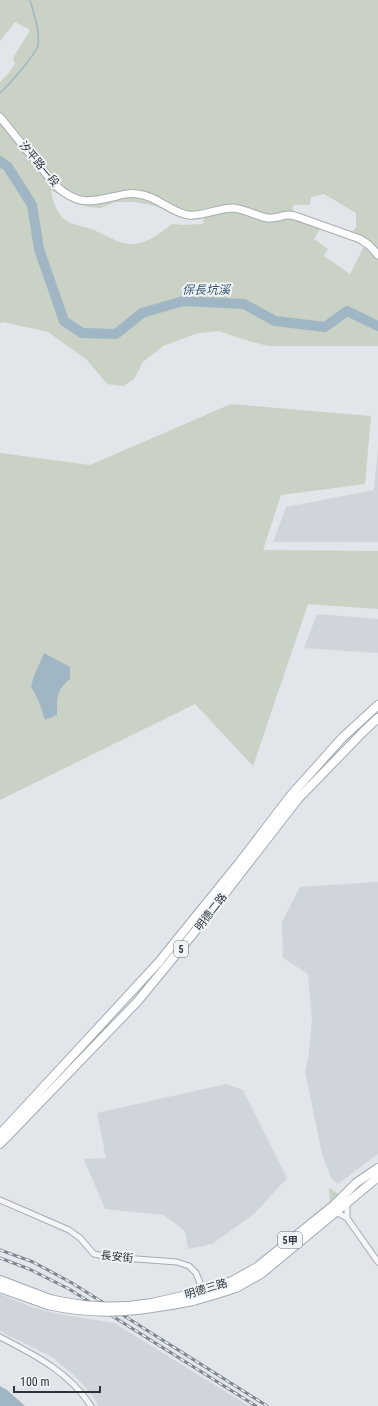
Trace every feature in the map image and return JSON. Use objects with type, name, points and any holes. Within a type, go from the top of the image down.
[{"type":"main road","name":"明德二路","points":[[0,1134],[158,963],[234,869],[291,795],[342,738],[378,705]]},
{"type":"main road","name":"明德二路","points":[[0,1144],[137,1002],[206,918],[298,799],[378,718]]},
{"type":"main road","name":"明德三路","points":[[333,1211],[345,1194],[378,1168]]},
{"type":"main road","name":"明德三路","points":[[0,1288],[84,1312],[104,1312],[151,1309],[204,1294],[236,1288],[261,1274],[333,1211],[347,1203],[378,1177]]},
{"type":"main road","name":"明德三路","points":[[0,1280],[49,1302]]},
{"type":"street","name":"汐平路一段","points":[[0,117],[56,186],[65,194],[82,201],[94,201],[128,194],[140,194],[165,203],[177,212],[189,215],[197,216],[222,209],[233,208],[269,218],[288,215],[298,216],[360,239],[369,245],[378,255]]},
{"type":"street","points":[[345,1194],[347,1203],[347,1218]]},
{"type":"street","name":"長安街","points":[[0,1200],[69,1230],[80,1238],[94,1254],[110,1257],[177,1262],[189,1266],[196,1273],[204,1294]]},
{"type":"street","points":[[333,1211],[347,1218],[378,1262]]},
{"type":"street","points":[[0,1337],[38,1357],[58,1371],[78,1389],[91,1406]]},
{"type":"shaded area","points":[[378,447],[378,542],[273,542],[286,507],[374,490]]},
{"type":"shaded area","points":[[317,614],[378,619],[378,653],[304,648]]},
{"type":"shaded area","points":[[378,882],[378,1154],[338,1184],[332,1179],[322,1154],[305,1071],[308,1060],[312,1019],[308,974],[283,958],[282,922],[300,887]]},
{"type":"shaded area","points":[[226,1084],[243,1090],[287,1178],[255,1213],[212,1244],[188,1249],[185,1231],[164,1215],[105,1209],[84,1159],[106,1158],[97,1113]]},
{"type":"shaded area","points":[[0,1294],[32,1307],[59,1314],[114,1323],[249,1406],[98,1406],[95,1399],[76,1377],[52,1357],[0,1331]]},
{"type":"green space","points":[[0,0],[378,0],[378,346],[268,346],[219,331],[198,333],[163,346],[143,362],[134,379],[123,386],[107,384],[86,359],[48,332],[4,322],[0,323],[0,82],[15,64],[13,58],[30,30],[15,22],[0,41]],"holes":[[[51,190],[74,203],[89,207],[101,208],[115,202],[135,202],[156,206],[178,215],[204,218],[203,224],[172,224],[155,237],[140,243],[124,243],[114,240],[94,230],[67,221],[56,209]],[[324,194],[356,213],[356,227],[349,237],[364,246],[350,274],[324,256],[328,249],[314,239],[320,229],[293,219],[293,205],[310,205],[311,197]]]},
{"type":"green space","points":[[231,404],[371,416],[365,484],[281,495],[263,550],[378,551],[378,609],[308,604],[253,766],[195,704],[0,800],[0,453],[90,465]]},
{"type":"green space","points":[[329,1188],[339,1194],[330,1202]]},
{"type":"water","points":[[44,653],[70,667],[70,679],[62,687],[58,695],[57,715],[45,720],[39,702],[31,686]]},
{"type":"water","points":[[0,1386],[7,1390],[25,1406],[0,1406]]},
{"type":"waterway","name":"保長坑溪","points":[[0,93],[27,62],[38,45],[37,28],[30,0]]},
{"type":"waterway","name":"保長坑溪","points":[[0,161],[8,167],[32,205],[39,249],[64,321],[82,333],[116,334],[142,313],[183,301],[244,304],[275,321],[325,327],[347,311],[378,326]]},
{"type":"railway","points":[[0,1250],[33,1262],[72,1283],[267,1406]]},
{"type":"railway","points":[[0,1258],[29,1269],[69,1289],[256,1406]]}]
